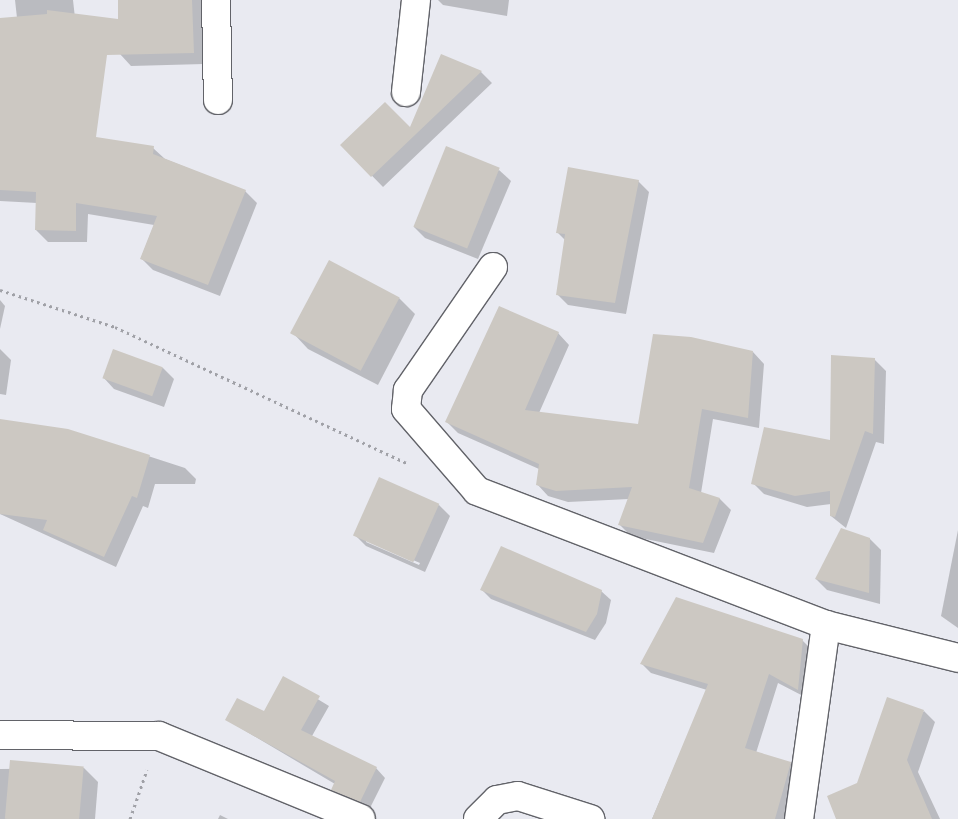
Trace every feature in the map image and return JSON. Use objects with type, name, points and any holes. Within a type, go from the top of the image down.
[{"type":"street","points":[[216,0],[218,100]]},
{"type":"street","points":[[406,92],[416,0]]},
{"type":"street","points":[[493,267],[404,400],[414,419],[477,491],[536,518],[826,625],[958,658]]},
{"type":"street","points":[[799,819],[826,625]]},
{"type":"street","points":[[0,735],[159,736],[349,817]]},
{"type":"street","points":[[478,819],[497,800],[518,796],[590,819]]},
{"type":"path","points":[[0,290],[115,327],[416,467]]},
{"type":"path","points":[[130,819],[159,736]]},
{"type":"building","points":[[118,0],[192,0],[194,53],[107,55],[96,137],[154,146],[153,154],[246,190],[208,285],[140,259],[157,216],[76,203],[76,231],[35,230],[36,192],[0,190],[0,18],[47,14],[47,10],[118,19]]},
{"type":"building","points":[[441,54],[482,71],[371,177],[340,145],[385,102],[410,127]]},
{"type":"building","points":[[446,146],[500,168],[467,248],[413,227]]},
{"type":"building","points":[[568,167],[639,180],[615,303],[556,295],[565,234],[556,233]]},
{"type":"building","points":[[329,260],[400,298],[361,371],[290,333]]},
{"type":"building","points":[[499,306],[559,332],[525,410],[638,424],[653,334],[691,337],[753,351],[748,418],[702,409],[689,488],[720,498],[703,543],[618,525],[632,487],[556,491],[536,485],[539,464],[445,422]]},
{"type":"building","points":[[113,349],[163,367],[152,396],[102,378]]},
{"type":"building","points":[[831,355],[875,358],[873,434],[865,431],[835,517],[830,516],[830,491],[795,496],[751,484],[764,427],[830,440]]},
{"type":"building","points":[[0,419],[68,429],[150,455],[137,498],[132,496],[104,557],[43,530],[47,520],[0,514]]},
{"type":"building","points":[[379,477],[439,504],[413,562],[353,535]]},
{"type":"building","points":[[841,528],[870,538],[869,593],[815,579]]},
{"type":"building","points":[[501,546],[602,590],[597,614],[586,632],[480,590]]},
{"type":"building","points":[[676,597],[803,639],[798,690],[769,674],[745,748],[791,762],[775,819],[652,819],[708,684],[640,664]]},
{"type":"building","points":[[283,676],[320,696],[301,730],[377,767],[360,802],[331,790],[335,781],[225,720],[237,698],[264,711]]},
{"type":"building","points":[[887,697],[924,710],[907,760],[932,819],[836,819],[827,796],[857,783]]},
{"type":"building","points":[[10,760],[84,766],[79,819],[5,819]]}]
